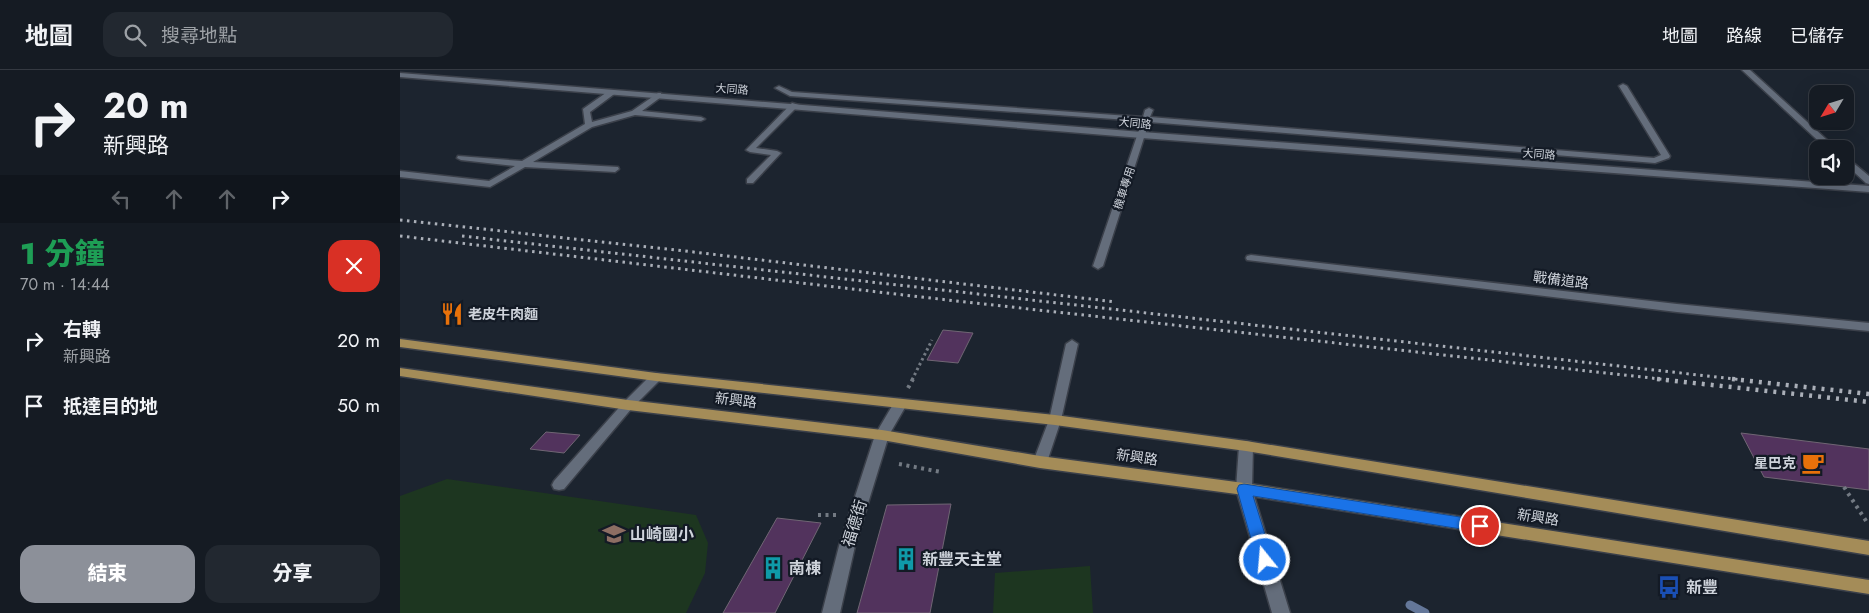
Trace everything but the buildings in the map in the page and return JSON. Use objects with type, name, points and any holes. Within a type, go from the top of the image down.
[{"type":"main road","name":"新興路","points":[[400,343],[656,377],[1055,420],[1246,446],[1869,548]]},
{"type":"main road","name":"新興路","points":[[400,372],[628,405],[882,435],[1040,462],[1244,489],[1869,586]]},
{"type":"street","points":[[1746,70],[1823,140]]},
{"type":"street","name":"大同路","points":[[400,75],[1869,190]]},
{"type":"street","points":[[1854,168],[1869,181]]},
{"type":"street","name":"戰備道路","points":[[1250,258],[1677,308],[1869,327]]},
{"type":"street","name":"福德街","points":[[831,613],[847,546],[882,435],[900,404]]},
{"type":"street","points":[[1246,446],[1244,489],[1281,613]]},
{"type":"lane","points":[[779,88],[790,94],[1148,114],[1655,161],[1666,156],[1623,86]]},
{"type":"lane","points":[[590,124],[586,111],[613,92]]},
{"type":"lane","points":[[635,113],[658,95]]},
{"type":"lane","points":[[750,181],[777,153],[750,150],[795,105]]},
{"type":"lane","points":[[400,174],[490,184],[590,124],[635,113],[702,120]]},
{"type":"lane","name":"機車專用","points":[[1098,266],[1148,114]]},
{"type":"lane","points":[[461,158],[615,169]]},
{"type":"lane","points":[[1040,462],[1055,420],[1072,344]]},
{"type":"lane","points":[[559,485],[628,405],[656,377]]},
{"type":"path","points":[[900,404],[932,340]]},
{"type":"path","points":[[899,464],[941,472]]},
{"type":"path","points":[[1844,487],[1868,524]]},
{"type":"green space","points":[[447,479],[696,515],[708,543],[705,573],[686,613],[400,613],[400,496]]},
{"type":"green space","points":[[1090,566],[1093,613],[993,613],[995,573]]},
{"type":"waterway","points":[[1410,605],[1425,613]]},
{"type":"railway","points":[[400,220],[685,251],[1116,302]]},
{"type":"railway","points":[[400,236],[921,297],[1669,380]]},
{"type":"railway","points":[[462,236],[1743,380]]},
{"type":"railway","points":[[1657,379],[1869,402]]},
{"type":"railway","points":[[1732,379],[1869,394]]},
{"type":"place","name":"老皮牛肉麵","points":[[452,314]]},
{"type":"place","name":"星巴克","points":[[1813,463]]},
{"type":"place","name":"山崎國小","points":[[614,534]]},
{"type":"place","name":"新豐天主堂","points":[[906,559]]},
{"type":"place","name":"南棟","points":[[773,568]]},
{"type":"place","name":"新豐","points":[[1669,587]]},
{"type":"route","points":[[1265,560],[1244,489],[1480,526]]}]
